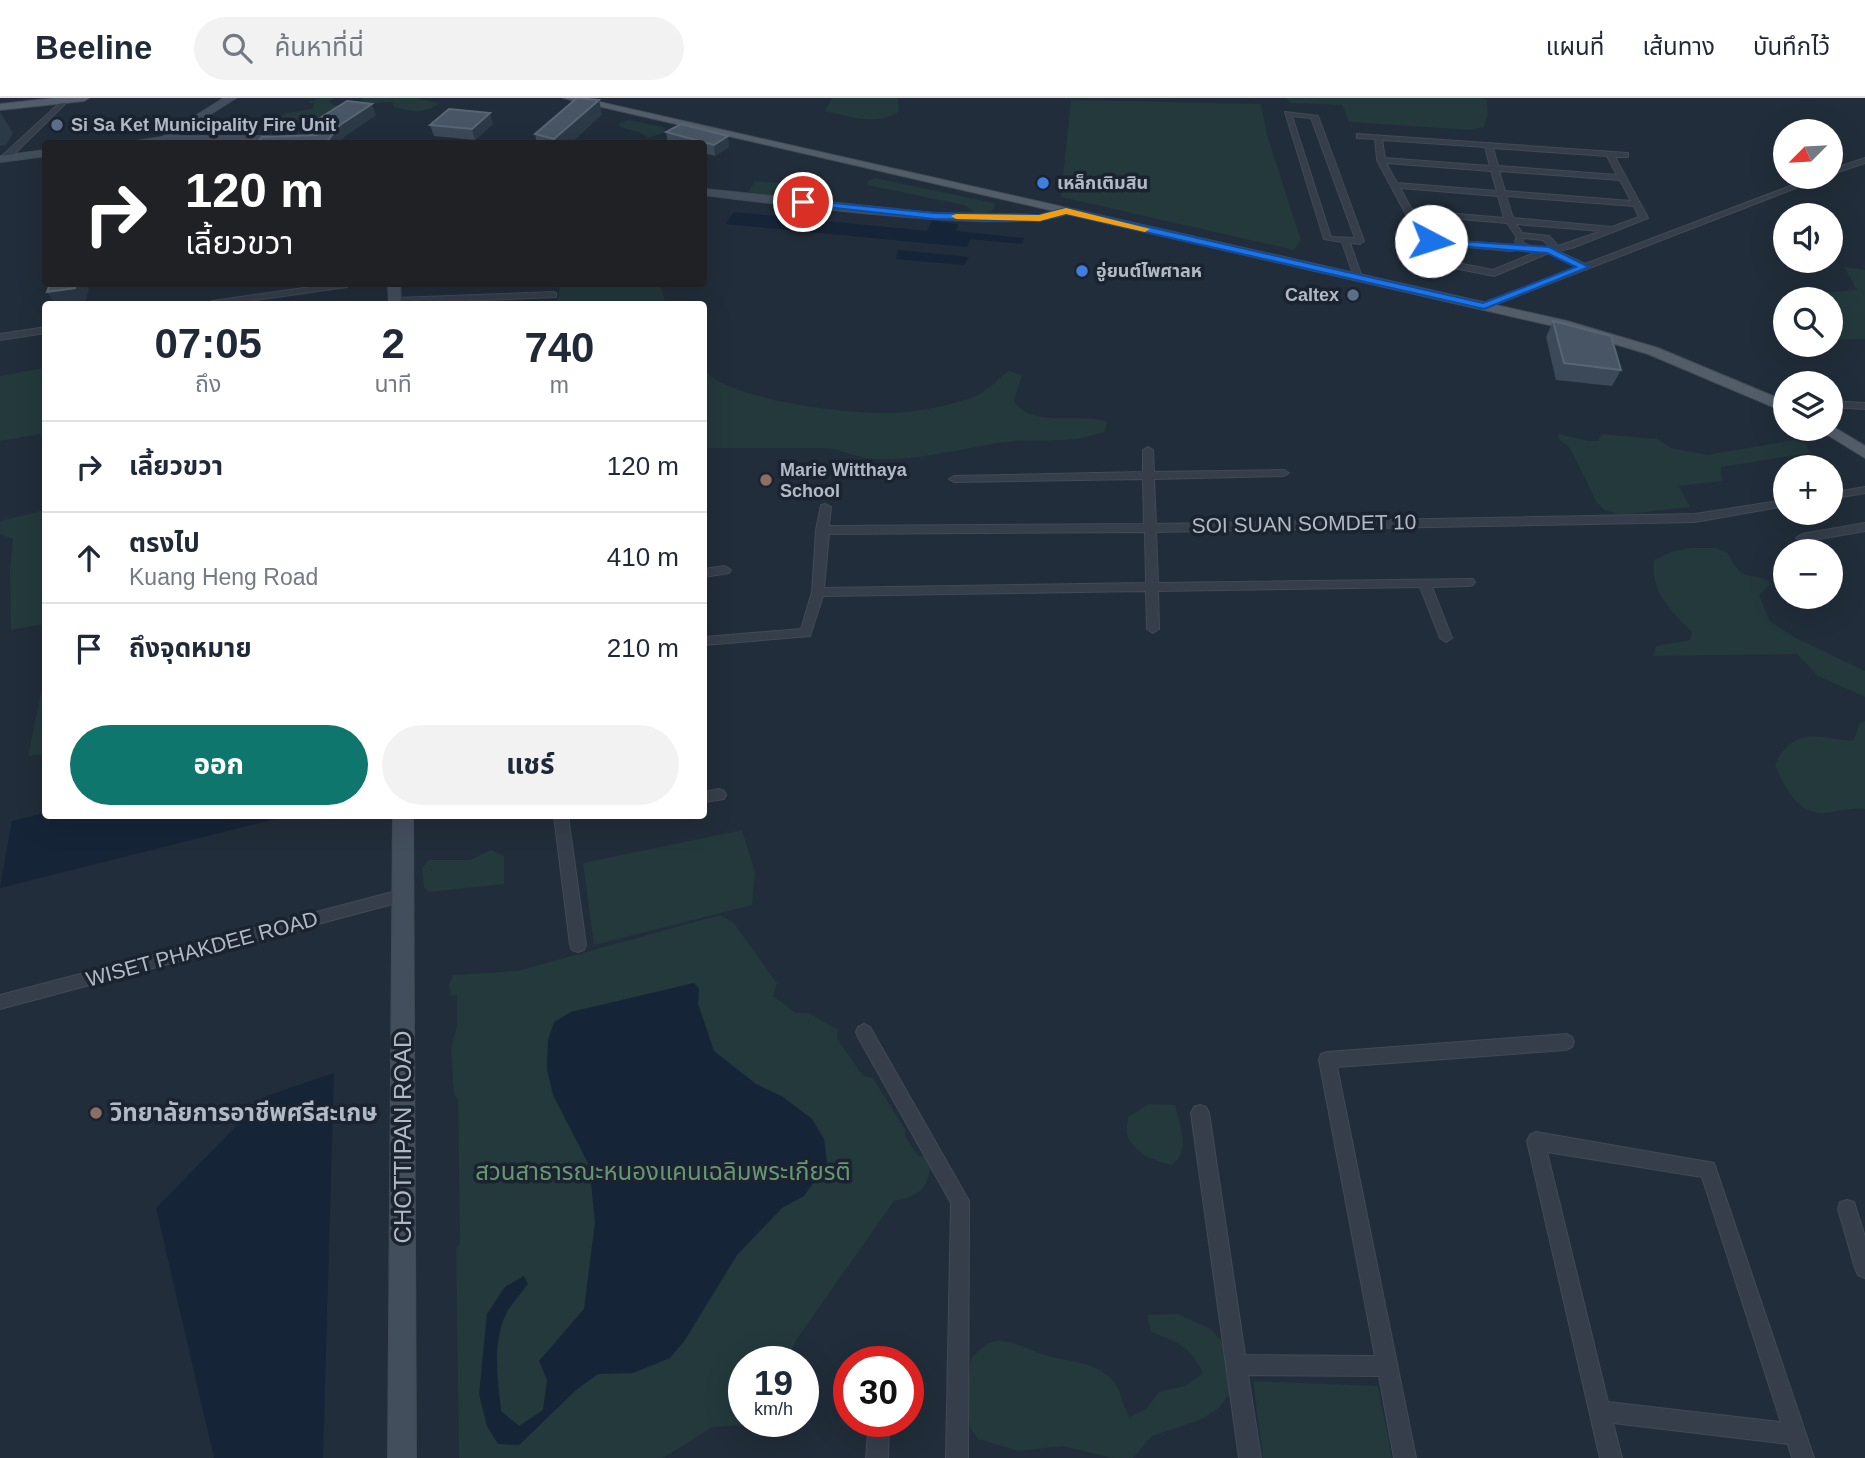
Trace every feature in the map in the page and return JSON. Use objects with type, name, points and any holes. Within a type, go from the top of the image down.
[{"type":"main road","points":[[568,98],[1562,324],[1653,351],[1773,402]]},
{"type":"main road","points":[[0,107],[75,99]]},
{"type":"main road","points":[[1843,439],[1865,453]]},
{"type":"street","points":[[166,138],[231,98]]},
{"type":"street","points":[[2,159],[75,99]]},
{"type":"street","points":[[1288,114],[1314,116],[1360,241],[1345,240],[1328,239],[1288,114]]},
{"type":"street","points":[[151,140],[229,136],[272,140]]},
{"type":"street","points":[[1360,136],[1625,155]]},
{"type":"street","points":[[1378,137],[1381,160],[1421,235],[1431,241],[1510,248],[1535,235],[1546,238],[1554,246],[1549,250]]},
{"type":"street","points":[[1488,145],[1509,220],[1521,241],[1536,251],[1549,250],[1584,267]]},
{"type":"street","points":[[2,159],[42,154]]},
{"type":"street","points":[[1431,241],[1422,259],[1494,273],[1549,250],[1644,218],[1611,154]]},
{"type":"street","points":[[1381,160],[1623,178]]},
{"type":"street","points":[[1843,168],[1865,160]]},
{"type":"street","points":[[1394,185],[1637,204]]},
{"type":"street","points":[[1484,306],[1789,189]]},
{"type":"street","points":[[707,192],[934,216],[1040,218],[1066,211]]},
{"type":"street","points":[[1409,212],[1614,229]]},
{"type":"street","points":[[1345,240],[1358,277]]},
{"type":"street","points":[[232,301],[327,287]]},
{"type":"street","points":[[434,301],[553,295]]},
{"type":"street","points":[[0,337],[42,331]]},
{"type":"street","points":[[1843,405],[1865,406]]},
{"type":"street","points":[[1148,450],[1153,629]]},
{"type":"street","points":[[954,479],[1284,473]]},
{"type":"street","points":[[1843,494],[1865,490]]},
{"type":"street","name":"SOI SUAN SOMDET 10","points":[[822,530],[1150,528],[1695,518],[1773,505]]},
{"type":"street","points":[[707,641],[806,633],[818,592],[825,507]]},
{"type":"street","points":[[1802,538],[1865,527]]},
{"type":"street","points":[[707,573],[724,570]]},
{"type":"street","points":[[818,592],[1469,582]]},
{"type":"street","points":[[1424,583],[1446,638]]},
{"type":"street","points":[[707,797],[719,795]]},
{"type":"street","name":"CHOTTIPAN ROAD","points":[[402,1458],[403,819]]},
{"type":"street","points":[[566,819],[578,946]]},
{"type":"street","name":"WISET PHAKDEE ROAD","points":[[0,1002],[404,895]]},
{"type":"street","points":[[864,1032],[960,1201],[957,1458]]},
{"type":"street","points":[[1405,1458],[1327,1060],[1566,1042]]},
{"type":"street","points":[[1200,1113],[1250,1458]]},
{"type":"street","points":[[1611,1458],[1536,1141],[1709,1169],[1803,1458]]},
{"type":"street","points":[[1847,1209],[1865,1268]]},
{"type":"street","points":[[1238,1365],[1387,1366]]},
{"type":"street","points":[[1600,1411],[1795,1434]]},
{"type":"street","points":[[877,1458],[878,1437]]},
{"type":"green space","points":[[335,98],[329,101],[333,105],[344,106],[327,125],[295,130],[283,128],[282,120],[278,118],[286,113],[312,109],[315,103],[309,103],[310,101]]},
{"type":"green space","points":[[363,98],[416,98],[440,103],[429,109],[412,111],[394,107],[392,102],[360,104]]},
{"type":"green space","points":[[832,98],[898,98],[899,112],[881,119],[853,118],[825,111]]},
{"type":"green space","points":[[1286,98],[1481,98],[1487,100],[1488,115],[1484,127],[1470,130],[1349,122],[1342,105],[1291,103]]},
{"type":"green space","points":[[1071,100],[1261,104],[1267,135],[1301,240],[1294,250],[1061,197]]},
{"type":"green space","points":[[628,120],[665,128],[663,133],[648,138],[620,127],[619,123]]},
{"type":"green space","points":[[875,178],[994,203],[995,206],[990,214],[976,213],[964,205],[867,185],[868,181]]},
{"type":"green space","points":[[755,181],[799,184],[785,197],[748,192]]},
{"type":"green space","points":[[1844,267],[1865,270],[1865,339],[1843,340],[1843,291],[1857,290]]},
{"type":"green space","points":[[560,287],[661,287],[665,301],[557,301]]},
{"type":"green space","points":[[42,369],[42,434],[0,441],[0,376]]},
{"type":"green space","points":[[1008,371],[1022,375],[1014,401],[1022,410],[1044,417],[1084,418],[1107,422],[1105,431],[1083,438],[997,443],[908,458],[866,458],[825,448],[707,448],[707,372],[741,391],[769,399],[830,409],[885,413],[931,408],[974,397]]},
{"type":"green space","points":[[1558,434],[1593,441],[1598,441],[1602,434],[1657,439],[1671,448],[1707,455],[1797,441],[1806,444],[1810,453],[1773,455],[1773,459],[1721,467],[1722,481],[1679,486],[1690,507],[1620,515],[1605,510],[1597,503],[1570,448],[1559,439]]},
{"type":"green space","points":[[42,511],[42,625],[11,630],[10,569],[13,539],[0,534],[0,521]]},
{"type":"green space","points":[[1691,548],[1716,548],[1728,553],[1743,573],[1771,583],[1759,595],[1770,621],[1794,637],[1865,671],[1865,697],[1818,676],[1797,654],[1653,656],[1656,646],[1690,640],[1692,632],[1659,591],[1655,582],[1654,560],[1671,552]]},
{"type":"green space","points":[[42,688],[42,754],[28,756]]},
{"type":"green space","points":[[1865,721],[1865,809],[1816,813],[1800,805],[1788,791],[1775,766],[1783,751],[1798,739],[1806,737],[1854,740],[1860,723]]},
{"type":"green space","points":[[742,830],[755,872],[752,905],[594,945],[583,863]]},
{"type":"green space","points":[[491,850],[504,856],[504,884],[429,892],[424,887],[422,868],[429,860],[470,860]]},
{"type":"green space","name":"สวนสาธารณะหนองแคนเฉลิมพระเกียรติ","points":[[720,915],[733,922],[777,983],[773,996],[796,1013],[809,1013],[838,1030],[837,1038],[863,1076],[873,1078],[905,1129],[905,1136],[918,1156],[925,1157],[931,1164],[921,1190],[894,1201],[793,1346],[728,1346],[728,1426],[713,1427],[663,1458],[459,1458],[456,1248],[460,1244],[458,1099],[454,1095],[451,1048],[457,1026],[457,995],[451,996],[449,985],[453,975],[517,971]]},
{"type":"green space","points":[[1149,1104],[1175,1105],[1183,1145],[1178,1159],[1172,1165],[1152,1159],[1139,1151],[1127,1134],[1128,1117]]},
{"type":"green space","points":[[1178,1314],[1211,1329],[1232,1353],[1232,1390],[1219,1408],[1202,1419],[1152,1436],[1133,1458],[1113,1458],[1062,1446],[1019,1451],[978,1439],[971,1429],[966,1405],[971,1359],[994,1341],[1010,1342],[1045,1355],[1092,1367],[1107,1375],[1116,1384],[1130,1417],[1146,1409],[1159,1392],[1185,1386],[1203,1373],[1193,1356],[1182,1346],[1151,1332],[1147,1315]]},
{"type":"green space","points":[[1253,1381],[1378,1386],[1392,1458],[1263,1458]]},
{"type":"water","points":[[734,212],[927,231],[932,221],[958,224],[956,231],[1024,238],[1022,244],[970,239],[967,247],[726,224]]},
{"type":"water","points":[[898,250],[969,257],[964,265],[896,259]]},
{"type":"water","points":[[42,814],[42,819],[275,819],[0,888],[12,821]]},
{"type":"water","points":[[694,983],[699,989],[698,1004],[714,1051],[756,1084],[783,1097],[812,1119],[824,1139],[827,1163],[804,1196],[782,1208],[737,1255],[685,1340],[670,1358],[633,1373],[598,1374],[576,1390],[519,1445],[498,1444],[487,1426],[479,1394],[487,1314],[505,1287],[524,1276],[528,1284],[505,1316],[497,1351],[501,1411],[519,1426],[543,1410],[547,1380],[539,1361],[584,1309],[595,1222],[589,1165],[553,1095],[547,1069],[548,1040],[554,1022],[571,1012]]},
{"type":"water","points":[[334,1073],[323,1458],[214,1458],[156,1208],[266,1096]]},
{"type":"building","points":[[577,98],[599,100],[554,139],[535,134]]},
{"type":"building","points":[[347,101],[372,104],[340,125],[328,140],[259,140],[262,137],[317,135],[316,130],[304,128]]},
{"type":"building","points":[[449,109],[490,113],[472,129],[430,125]]},
{"type":"building","points":[[681,124],[728,136],[714,145],[707,143],[707,140],[696,140],[666,132]]},
{"type":"building","points":[[49,287],[75,287],[75,288],[47,292]]},
{"type":"building","points":[[1553,321],[1611,336],[1621,370],[1564,363]]},
{"type":"slow traffic","points":[[956,216],[1040,218],[1066,211],[1145,229]]},
{"type":"place","name":"Si Sa Ket Municipality Fire Unit","points":[[57,125]]},
{"type":"place","name":"เหล็กเติมสิน","points":[[1043,183]]},
{"type":"place","name":"อู่ยนต์ไพศาลห","points":[[1082,271]]},
{"type":"place","name":"Caltex","points":[[1353,295]]},
{"type":"place","name":"Marie Witthaya School","points":[[766,480]]},
{"type":"place","name":"วิทยาลัยการอาชีพศรีสะเกษ","points":[[96,1113]]},
{"type":"route","points":[[803,202],[934,216],[1040,218],[1066,211],[1484,306],[1584,267],[1549,250],[1431,241]]}]
